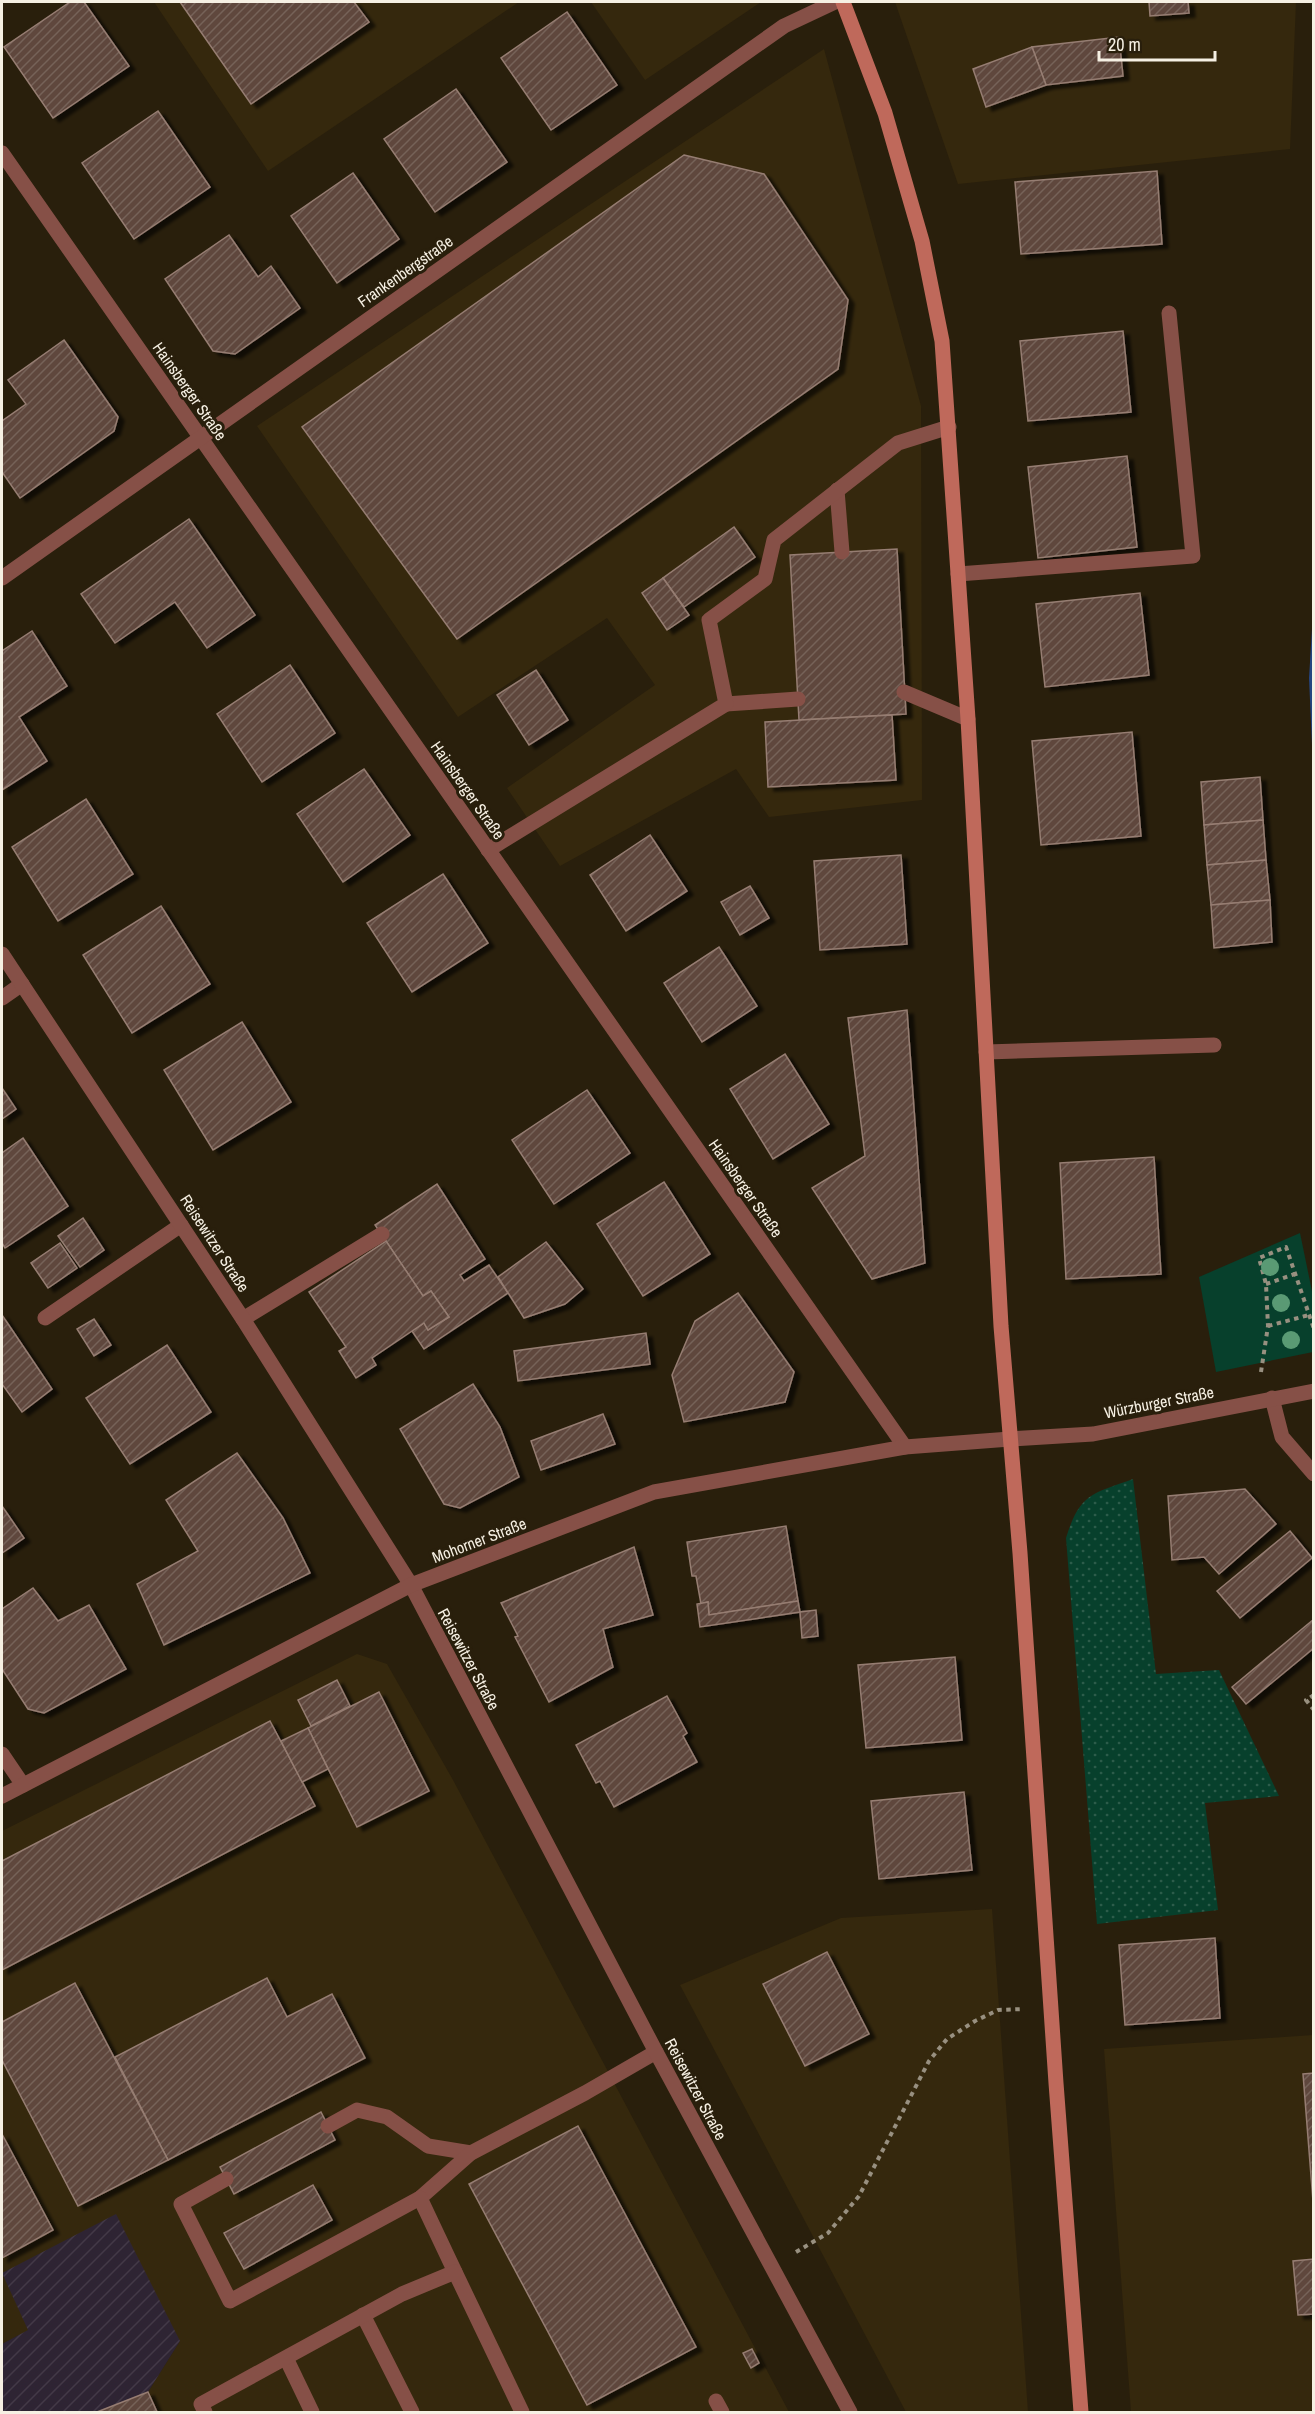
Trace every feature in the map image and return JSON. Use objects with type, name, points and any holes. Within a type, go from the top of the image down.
[{"type":"main road","points":[[843,2],[885,113],[922,241],[942,341],[968,719],[998,1284],[1022,1572],[1056,2083],[1081,2412]]},
{"type":"street","name":"Frankenbergstraße","points":[[2,578],[784,26],[835,2]]},
{"type":"street","name":"Hainsberger Straße","points":[[2,153],[905,1447]]},
{"type":"street","points":[[958,574],[1193,556],[1169,313]]},
{"type":"street","points":[[726,704],[709,620],[765,579],[774,540],[898,443],[949,427]]},
{"type":"street","points":[[837,490],[842,552]]},
{"type":"street","points":[[904,692],[968,719]]},
{"type":"street","points":[[488,850],[726,704],[798,699]]},
{"type":"street","name":"Reisewitzer Straße","points":[[2,954],[243,1319],[411,1585],[656,2052],[850,2412]]},
{"type":"street","points":[[2,998],[22,984]]},
{"type":"street","points":[[986,1052],[1214,1045]]},
{"type":"street","points":[[45,1318],[181,1225]]},
{"type":"street","points":[[243,1319],[382,1234]]},
{"type":"street","name":"Würzburger Straße","points":[[1010,1439],[1093,1434],[1314,1391]]},
{"type":"street","points":[[1272,1398],[1282,1437],[1314,1474]]},
{"type":"street","name":"Mohorner Straße","points":[[2,1796],[411,1585],[654,1492],[905,1447],[1010,1439]]},
{"type":"street","points":[[2,1754],[23,1785]]},
{"type":"street","points":[[226,2179],[181,2204],[230,2301],[420,2198],[471,2153],[585,2093],[656,2052]]},
{"type":"street","points":[[328,2126],[357,2110],[387,2117],[428,2146],[471,2153]]},
{"type":"street","points":[[420,2198],[522,2412]]},
{"type":"street","points":[[205,2412],[201,2404],[402,2294],[455,2272]]},
{"type":"street","points":[[363,2315],[412,2412]]},
{"type":"street","points":[[286,2358],[312,2412]]},
{"type":"path","points":[[1261,1372],[1268,1326],[1266,1284],[1259,1258],[1286,1247],[1314,1329]]},
{"type":"path","points":[[1266,1284],[1295,1274]]},
{"type":"path","points":[[1268,1326],[1309,1315]]},
{"type":"path","points":[[1314,1695],[1306,1700],[1314,1710]]},
{"type":"path","points":[[811,2244],[828,2233],[859,2196],[929,2061],[948,2039],[975,2021],[998,2010]]},
{"type":"shaded area","points":[[154,2],[519,2],[268,171]]},
{"type":"shaded area","points":[[591,2],[761,2],[645,80]]},
{"type":"shaded area","points":[[895,2],[1296,2],[1290,149],[958,184]]},
{"type":"shaded area","points":[[824,49],[921,406],[922,800],[769,817],[736,769],[560,866],[507,788],[655,685],[607,618],[458,717],[257,426]]},
{"type":"shaded area","points":[[357,1654],[387,1664],[453,1780],[789,2412],[157,2412],[148,2392],[180,2341],[29,2330],[2,2344],[2,1831]]},
{"type":"shaded area","points":[[992,1909],[1028,2412],[906,2412],[680,1985],[841,1918]]},
{"type":"shaded area","points":[[1313,2035],[1313,2412],[1131,2412],[1104,2049]]},
{"type":"shaded area","points":[[116,2214],[180,2341],[148,2392],[157,2412],[2,2412],[2,2344],[28,2330],[2,2273]]},
{"type":"green space","points":[[1300,1233],[1313,1296],[1313,1352],[1216,1372],[1199,1277]]},
{"type":"green space","points":[[1133,1479],[1156,1674],[1219,1670],[1279,1796],[1205,1803],[1218,1910],[1097,1924],[1066,1538],[1077,1512],[1089,1497]]},
{"type":"water","points":[[1313,612],[1313,767],[1309,678]]},
{"type":"building","points":[[70,2],[84,2],[129,66],[53,118],[4,47]]},
{"type":"building","points":[[180,2],[354,2],[369,22],[251,104]]},
{"type":"building","points":[[1149,2],[1188,2],[1189,13],[1150,16]]},
{"type":"building","points":[[567,12],[617,85],[551,130],[501,58]]},
{"type":"building","points":[[1119,37],[1123,76],[1046,85],[1032,47]]},
{"type":"building","points":[[1032,47],[1046,85],[986,107],[973,69]]},
{"type":"building","points":[[456,89],[507,162],[435,212],[384,139]]},
{"type":"building","points":[[158,111],[210,187],[134,239],[82,163]]},
{"type":"building","points":[[684,155],[764,174],[848,300],[838,369],[457,639],[302,427]]},
{"type":"building","points":[[1157,171],[1162,244],[1021,254],[1015,182]]},
{"type":"building","points":[[353,173],[399,239],[337,283],[291,216]]},
{"type":"building","points":[[229,235],[258,277],[271,266],[300,308],[235,354],[213,351],[165,279]]},
{"type":"building","points":[[1123,331],[1131,412],[1028,421],[1020,341]]},
{"type":"building","points":[[64,340],[118,417],[114,431],[20,498],[2,472],[2,421],[26,404],[8,380]]},
{"type":"building","points":[[1127,456],[1137,547],[1038,558],[1028,467]]},
{"type":"building","points":[[189,519],[255,615],[207,648],[175,602],[115,643],[81,594]]},
{"type":"building","points":[[734,527],[755,557],[684,607],[663,578]]},
{"type":"building","points":[[897,549],[906,714],[799,720],[790,555]]},
{"type":"building","points":[[663,578],[689,615],[667,630],[642,593]]},
{"type":"building","points":[[1140,593],[1149,675],[1045,687],[1036,604]]},
{"type":"building","points":[[32,631],[67,686],[19,717],[47,761],[2,790],[2,651]]},
{"type":"building","points":[[290,665],[335,733],[262,782],[217,714]]},
{"type":"building","points":[[536,670],[568,720],[529,745],[497,695]]},
{"type":"building","points":[[892,715],[896,780],[768,787],[765,722]]},
{"type":"building","points":[[1132,732],[1141,836],[1041,845],[1032,741]]},
{"type":"building","points":[[364,769],[410,835],[343,882],[297,814]]},
{"type":"building","points":[[1260,777],[1263,820],[1204,825],[1201,782]]},
{"type":"building","points":[[86,799],[133,874],[58,921],[12,847]]},
{"type":"building","points":[[1263,820],[1266,860],[1207,865],[1204,825]]},
{"type":"building","points":[[650,835],[687,891],[626,931],[590,875]]},
{"type":"building","points":[[901,855],[907,944],[820,950],[814,861]]},
{"type":"building","points":[[1266,860],[1270,900],[1211,905],[1207,865]]},
{"type":"building","points":[[443,874],[488,943],[412,992],[367,923]]},
{"type":"building","points":[[750,886],[769,918],[740,935],[721,902]]},
{"type":"building","points":[[1270,900],[1272,942],[1214,948],[1211,905]]},
{"type":"building","points":[[161,906],[210,984],[132,1033],[83,955]]},
{"type":"building","points":[[719,947],[757,1006],[702,1042],[664,983]]},
{"type":"building","points":[[907,1010],[925,1263],[872,1279],[812,1188],[865,1156],[848,1018]]},
{"type":"building","points":[[242,1022],[291,1102],[213,1150],[164,1070]]},
{"type":"building","points":[[785,1054],[829,1124],[773,1159],[730,1089]]},
{"type":"building","points":[[2,1088],[16,1109],[2,1119]]},
{"type":"building","points":[[587,1090],[630,1153],[554,1204],[512,1140]]},
{"type":"building","points":[[23,1138],[68,1206],[5,1248],[2,1243],[2,1153]]},
{"type":"building","points":[[1154,1157],[1161,1274],[1066,1279],[1060,1163]]},
{"type":"building","points":[[664,1182],[710,1254],[643,1296],[597,1224]]},
{"type":"building","points":[[437,1184],[485,1259],[460,1275],[464,1281],[489,1265],[508,1293],[424,1349],[412,1331],[424,1323],[428,1330],[449,1317],[431,1291],[423,1296],[375,1225]]},
{"type":"building","points":[[83,1218],[104,1250],[80,1267],[58,1236]]},
{"type":"building","points":[[386,1241],[423,1296],[431,1291],[449,1317],[428,1330],[424,1323],[372,1358],[376,1365],[356,1378],[339,1351],[346,1347],[309,1292]]},
{"type":"building","points":[[546,1242],[583,1289],[565,1304],[524,1318],[498,1277]]},
{"type":"building","points":[[60,1243],[77,1268],[48,1288],[31,1263]]},
{"type":"building","points":[[738,1293],[794,1372],[785,1402],[684,1422],[672,1375],[695,1321]]},
{"type":"building","points":[[2,1315],[52,1389],[22,1412],[2,1384]]},
{"type":"building","points":[[94,1319],[111,1345],[94,1356],[77,1329]]},
{"type":"building","points":[[646,1333],[650,1364],[518,1381],[514,1351]]},
{"type":"building","points":[[167,1345],[211,1412],[130,1464],[86,1398]]},
{"type":"building","points":[[473,1384],[500,1427],[519,1477],[460,1508],[444,1504],[400,1429]]},
{"type":"building","points":[[603,1414],[615,1444],[541,1470],[531,1441]]},
{"type":"building","points":[[237,1453],[283,1518],[310,1573],[164,1645],[137,1584],[198,1551],[166,1500]]},
{"type":"building","points":[[1245,1489],[1276,1524],[1219,1574],[1204,1557],[1172,1560],[1168,1496]]},
{"type":"building","points":[[2,1506],[24,1538],[2,1553]]},
{"type":"building","points":[[786,1526],[798,1601],[709,1615],[708,1602],[701,1604],[696,1576],[692,1576],[687,1542]]},
{"type":"building","points":[[1290,1531],[1312,1558],[1240,1618],[1217,1591]]},
{"type":"building","points":[[634,1547],[653,1615],[603,1629],[613,1667],[549,1702],[515,1637],[518,1636],[501,1603]]},
{"type":"building","points":[[33,1588],[58,1621],[89,1605],[126,1669],[44,1713],[28,1709],[2,1669],[2,1609]]},
{"type":"building","points":[[798,1601],[800,1612],[700,1627],[697,1604],[708,1602],[709,1615]]},
{"type":"building","points":[[816,1610],[818,1636],[802,1638],[800,1612]]},
{"type":"building","points":[[1314,1619],[1314,1648],[1246,1704],[1232,1687]]},
{"type":"building","points":[[955,1657],[962,1740],[866,1748],[858,1665]]},
{"type":"building","points":[[337,1680],[350,1706],[311,1726],[298,1700]]},
{"type":"building","points":[[379,1692],[429,1791],[357,1827],[308,1728]]},
{"type":"building","points":[[667,1696],[687,1733],[683,1736],[697,1762],[614,1807],[600,1781],[596,1783],[576,1745]]},
{"type":"building","points":[[270,1721],[315,1806],[2,1970],[2,1861]]},
{"type":"building","points":[[308,1728],[328,1769],[302,1782],[281,1741]]},
{"type":"building","points":[[964,1792],[972,1870],[879,1879],[871,1801]]},
{"type":"building","points":[[1215,1938],[1220,2018],[1125,2025],[1119,1945]]},
{"type":"building","points":[[827,1952],[869,2034],[805,2066],[763,1984]]},
{"type":"building","points":[[267,1978],[287,2017],[332,1994],[365,2058],[168,2160],[115,2057]]},
{"type":"building","points":[[75,1983],[168,2160],[78,2206],[2,2060],[2,2022]]},
{"type":"building","points":[[1314,2073],[1314,2214],[1303,2074]]},
{"type":"building","points":[[321,2112],[335,2140],[234,2194],[220,2167]]},
{"type":"building","points":[[578,2126],[696,2347],[587,2405],[469,2184]]},
{"type":"building","points":[[2,2134],[53,2230],[2,2258]]},
{"type":"building","points":[[313,2185],[332,2220],[244,2269],[224,2233]]},
{"type":"building","points":[[1314,2259],[1314,2314],[1298,2315],[1293,2261]]},
{"type":"building","points":[[752,2349],[759,2363],[751,2368],[743,2353]]},
{"type":"building","points":[[148,2392],[157,2412],[97,2412]]}]
